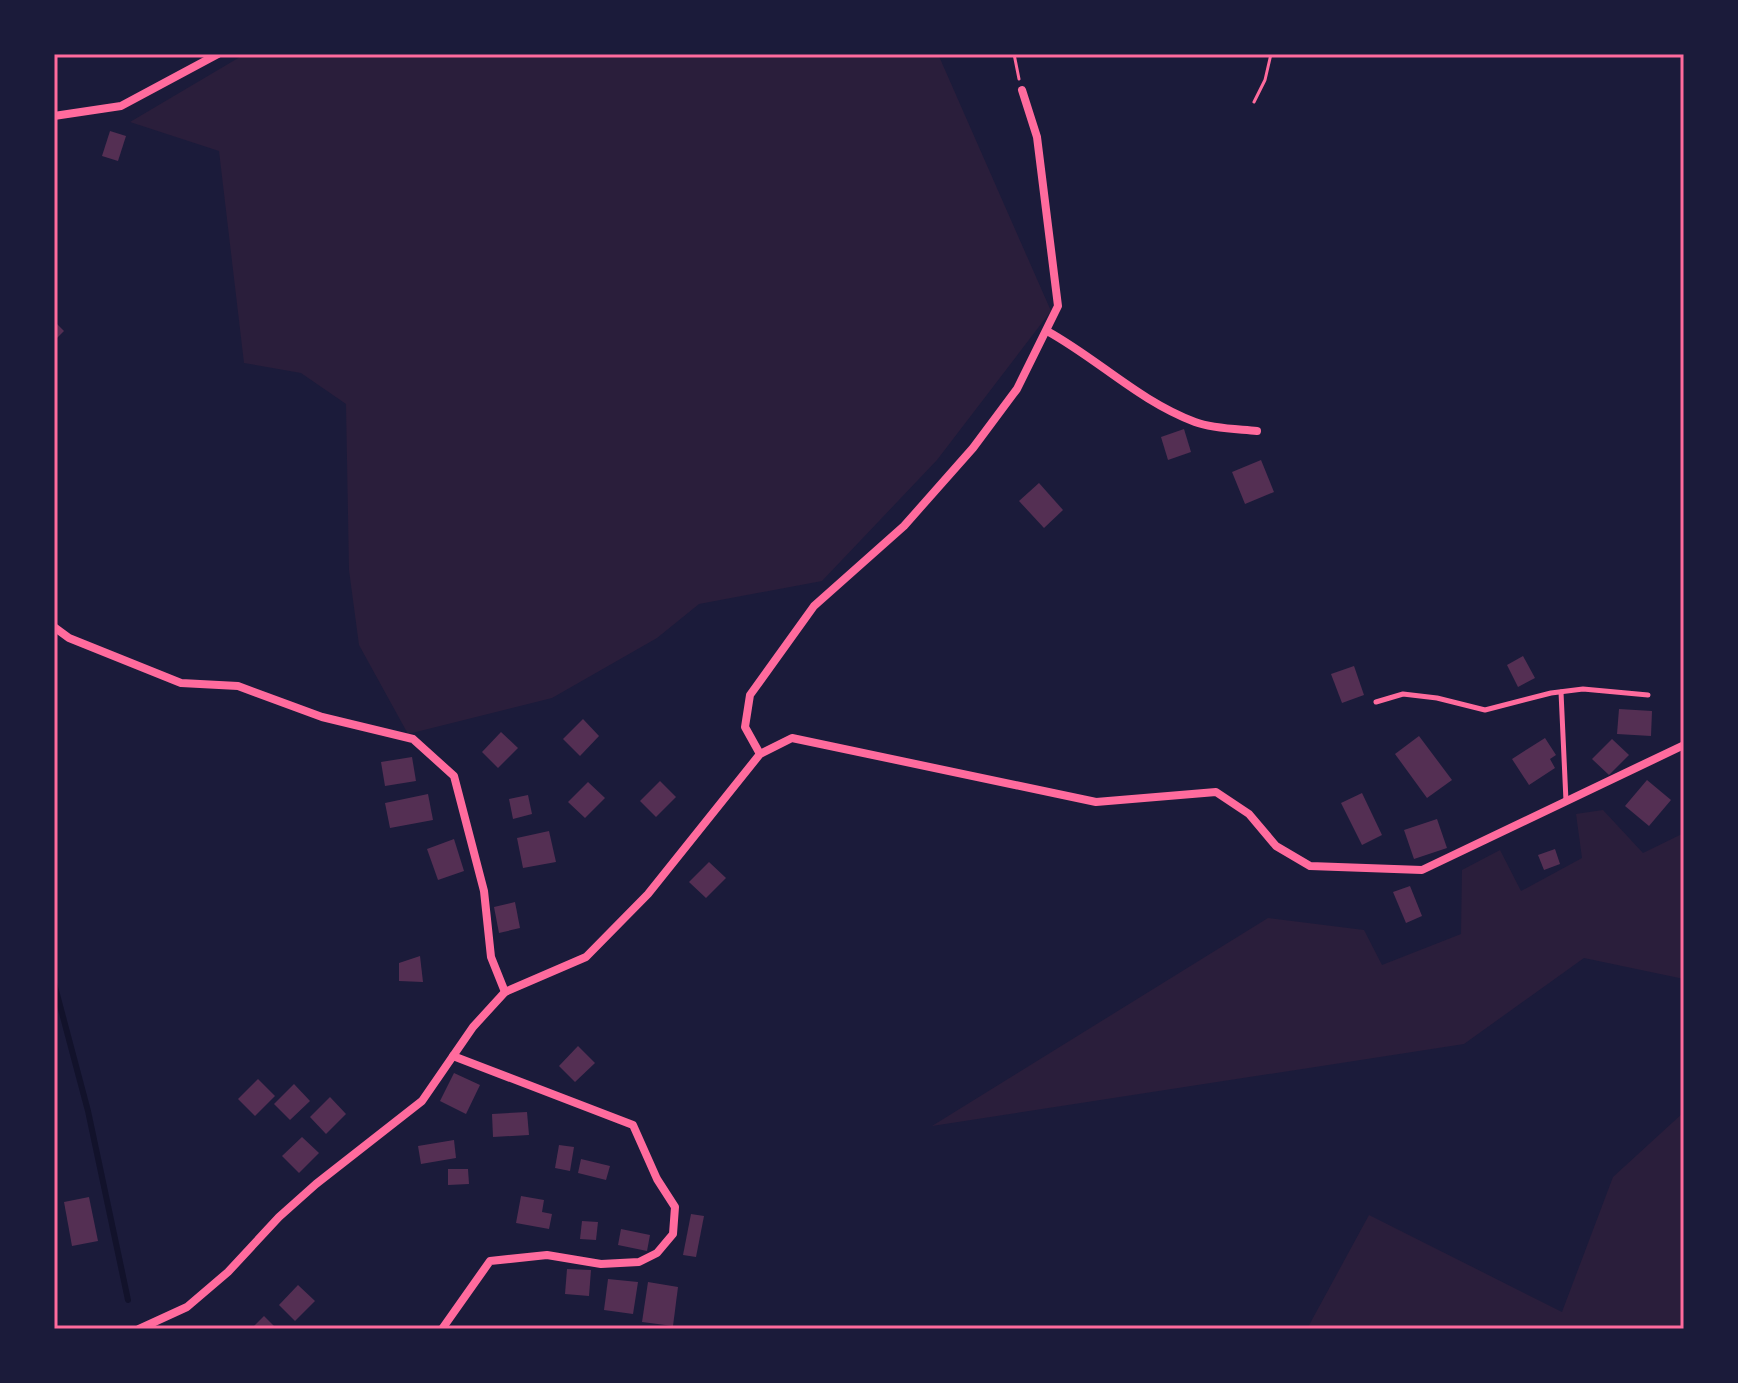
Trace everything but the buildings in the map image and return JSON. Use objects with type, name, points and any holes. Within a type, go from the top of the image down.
[{"type":"street","points":[[54,116],[121,106],[218,54]]},
{"type":"street","points":[[760,754],[745,727],[750,695],[814,606],[904,526],[973,448],[1017,389],[1058,306],[1037,137],[1022,90]]},
{"type":"street","points":[[1047,331],[1080,349],[1098,367],[1135,392],[1198,423],[1257,431]]},
{"type":"street","points":[[54,627],[69,638],[181,683],[238,686],[322,717],[413,739],[454,776],[484,891],[491,957],[505,992]]},
{"type":"street","points":[[139,1329],[187,1307],[228,1272],[288,1209],[422,1101],[473,1027],[505,992],[586,957],[648,894],[760,754],[792,738],[1096,802],[1216,792],[1249,814],[1276,846],[1310,866],[1422,870],[1684,745]]},
{"type":"street","points":[[442,1329],[490,1261],[547,1255],[601,1264],[639,1262],[657,1253],[673,1234],[675,1207],[633,1125],[453,1056]]},
{"type":"lane","points":[[1376,702],[1403,694],[1437,698],[1485,710],[1583,689],[1648,695]]},
{"type":"lane","points":[[1561,692],[1566,801]]},
{"type":"path","points":[[1014,54],[1022,90]]},
{"type":"path","points":[[1254,102],[1265,80],[1271,54]]},
{"type":"shaded area","points":[[245,54],[938,54],[1051,311],[937,460],[822,581],[699,604],[657,638],[552,698],[408,734],[359,645],[349,570],[346,404],[301,373],[244,363],[219,151],[130,122]]},
{"type":"shaded area","points":[[1603,810],[1643,853],[1684,833],[1684,979],[1584,958],[1464,1044],[932,1126],[1268,918],[1364,930],[1382,965],[1461,934],[1462,870],[1500,850],[1521,891],[1582,858],[1576,814]]},
{"type":"shaded area","points":[[1684,1112],[1684,1329],[1307,1329],[1369,1215],[1562,1312],[1613,1177]]},
{"type":"waterway","points":[[54,983],[88,1111],[128,1300]]}]
